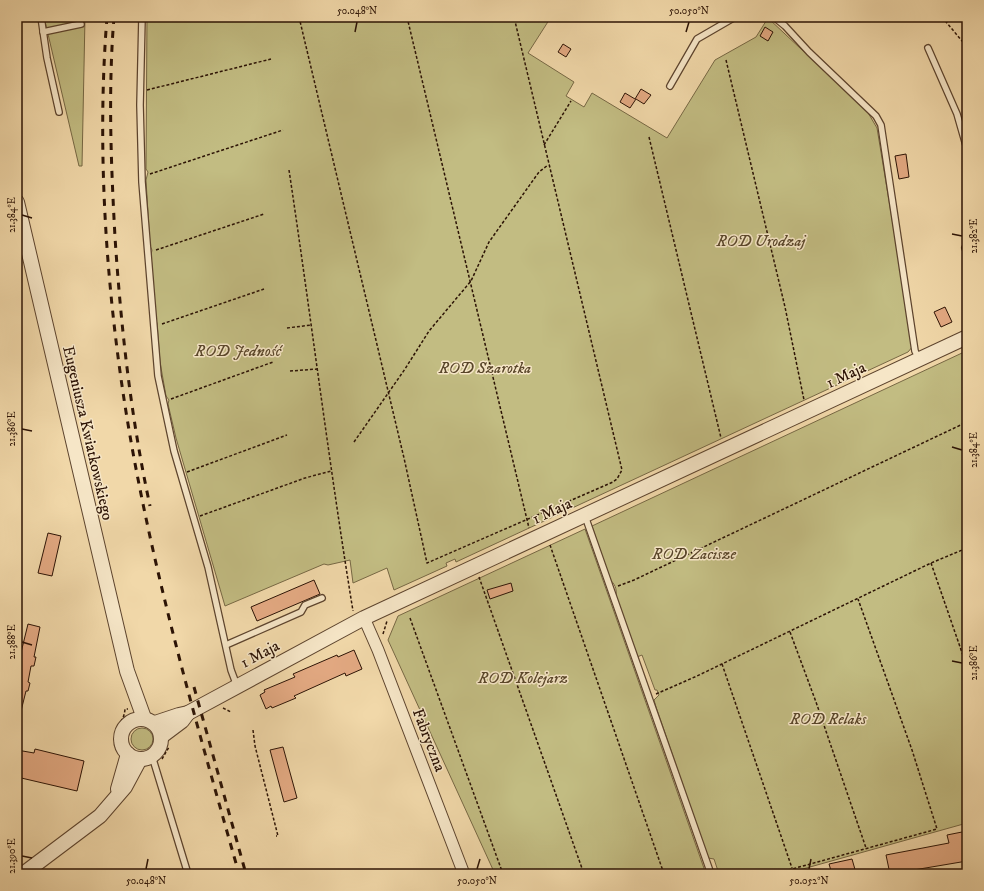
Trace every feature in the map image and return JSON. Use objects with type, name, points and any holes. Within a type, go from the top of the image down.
[{"type":"street","name":"Eugeniusza Kwiatkowskiego","points":[[17,202],[127,671],[150,721]]},
{"type":"street","name":"1 Maja","points":[[162,736],[182,721],[188,714],[359,620],[967,337]]},
{"type":"street","name":"1 Maja","points":[[937,352],[967,347]]},
{"type":"street","name":"Fabryczna","points":[[359,620],[378,650],[464,874]]},
{"type":"street","name":"Eugeniusza Kwiatkowskiego","points":[[127,671],[128,715]]},
{"type":"street","name":"1 Maja","points":[[150,721],[188,714]]},
{"type":"street","points":[[25,873],[100,816],[115,797],[135,756],[160,746],[162,736],[150,721],[128,715],[121,737],[121,744],[135,756]]},
{"type":"lane","points":[[41,17],[59,112]]},
{"type":"lane","points":[[142,17],[140,90],[142,175],[146,251],[157,370],[162,402],[180,474],[208,567],[231,670],[237,686]]},
{"type":"lane","points":[[670,86],[697,39],[735,17]]},
{"type":"lane","points":[[774,17],[786,26],[809,52],[876,116],[881,126],[915,351],[919,360]]},
{"type":"lane","points":[[43,32],[81,24]]},
{"type":"lane","points":[[928,48],[957,114],[967,149]]},
{"type":"lane","points":[[585,515],[711,874]]},
{"type":"lane","points":[[226,645],[301,612],[305,605],[322,598]]},
{"type":"lane","points":[[135,756],[188,874]]},
{"type":"path","points":[[299,17],[389,391],[427,563],[527,518],[613,482],[617,479],[622,470],[514,17]]},
{"type":"path","points":[[407,17],[527,518],[539,536],[664,874]]},
{"type":"path","points":[[942,17],[967,47]]},
{"type":"path","points":[[140,90],[148,90],[271,58]]},
{"type":"path","points":[[726,60],[785,307],[807,412]]},
{"type":"path","points":[[544,145],[571,101]]},
{"type":"path","points":[[142,175],[148,175],[283,130]]},
{"type":"path","points":[[649,137],[724,450]]},
{"type":"path","points":[[354,442],[405,369],[429,331],[471,281],[489,242],[539,172],[548,164]]},
{"type":"path","points":[[289,170],[318,369],[330,471],[359,620]]},
{"type":"path","points":[[146,251],[166,248],[264,214]]},
{"type":"path","points":[[153,327],[264,289]]},
{"type":"path","points":[[287,328],[312,325]]},
{"type":"path","points":[[162,402],[273,362]]},
{"type":"path","points":[[290,371],[318,369]]},
{"type":"path","points":[[610,588],[634,580],[967,422]]},
{"type":"path","points":[[180,474],[287,435]]},
{"type":"path","points":[[194,518],[305,478],[330,471]]},
{"type":"path","points":[[649,697],[790,632],[931,563],[967,548]]},
{"type":"path","points":[[931,563],[967,667]]},
{"type":"path","points":[[475,566],[584,874]]},
{"type":"path","points":[[774,874],[937,829],[912,750],[858,599]]},
{"type":"path","points":[[410,618],[503,874]]},
{"type":"path","points":[[790,632],[816,702],[866,848]]},
{"type":"path","points":[[722,664],[792,869]]},
{"type":"path","points":[[128,715],[114,735],[115,743],[135,756]]},
{"type":"path","points":[[253,730],[255,746],[278,836],[276,836]]},
{"type":"green space","points":[[44,17],[85,17],[82,166],[79,166]]},
{"type":"green space","points":[[147,17],[551,17],[528,53],[574,82],[566,96],[584,107],[592,93],[667,138],[715,60],[756,37],[768,18],[867,111],[877,128],[913,346],[908,352],[456,562],[455,559],[446,563],[447,566],[394,590],[387,568],[353,583],[350,560],[328,565],[324,564],[225,606],[176,438],[160,362],[146,180],[148,172],[146,169]]},
{"type":"green space","name":"ROD Relaks","points":[[962,353],[967,355],[967,823],[785,874],[719,874],[714,859],[708,858],[656,707],[654,700],[659,695],[657,690],[655,690],[642,655],[637,657],[616,597],[615,586],[609,579],[592,526]]},
{"type":"green space","name":"ROD Kolejarz","points":[[585,529],[706,874],[495,874],[388,640],[398,616]]},
{"type":"green space","points":[[138,728],[146,728],[153,735],[153,743],[146,750],[138,750],[131,743],[131,735]]},
{"type":"building","points":[[765,27],[773,32],[768,41],[760,36]]},
{"type":"building","points":[[563,44],[571,49],[566,57],[558,52]]},
{"type":"building","points":[[641,89],[651,95],[644,104],[636,99],[630,108],[620,102],[625,93],[635,99]]},
{"type":"building","points":[[906,154],[909,177],[899,179],[895,156]]},
{"type":"building","points":[[945,307],[952,322],[941,327],[934,312]]},
{"type":"building","points":[[48,533],[61,536],[52,576],[38,573]]},
{"type":"building","points":[[314,580],[320,594],[257,621],[251,607]]},
{"type":"building","points":[[511,583],[513,591],[490,599],[487,590]]},
{"type":"building","points":[[28,624],[40,627],[34,657],[36,657],[34,666],[31,666],[28,682],[30,683],[28,691],[26,691],[20,715],[17,714],[17,669]]},
{"type":"building","points":[[354,650],[362,669],[346,676],[345,673],[294,696],[296,698],[266,709],[260,695],[265,692],[264,690],[295,677],[293,674],[337,655],[338,657]]},
{"type":"building","points":[[283,747],[297,798],[284,802],[270,750]]},
{"type":"building","points":[[35,749],[84,761],[77,791],[17,777],[17,750],[34,753]]},
{"type":"building","points":[[967,831],[967,861],[890,874],[886,855],[949,843],[947,835]]},
{"type":"building","points":[[852,859],[856,873],[832,874],[829,864]]},
{"type":"railway","points":[[107,17],[104,74],[104,190],[112,308],[119,366],[148,529],[198,727],[239,874]]},
{"type":"railway","points":[[114,17],[111,72],[111,155],[117,271],[132,406],[150,506]]},
{"type":"railway","points":[[194,687],[246,874]]},
{"type":"park label","name":"ROD Urodzaj","points":[[761,241]]},
{"type":"park label","name":"ROD Jedność","points":[[238,351]]},
{"type":"park label","name":"ROD Szarotka","points":[[485,368]]},
{"type":"park label","name":"ROD Zacisze","points":[[694,554]]}]
